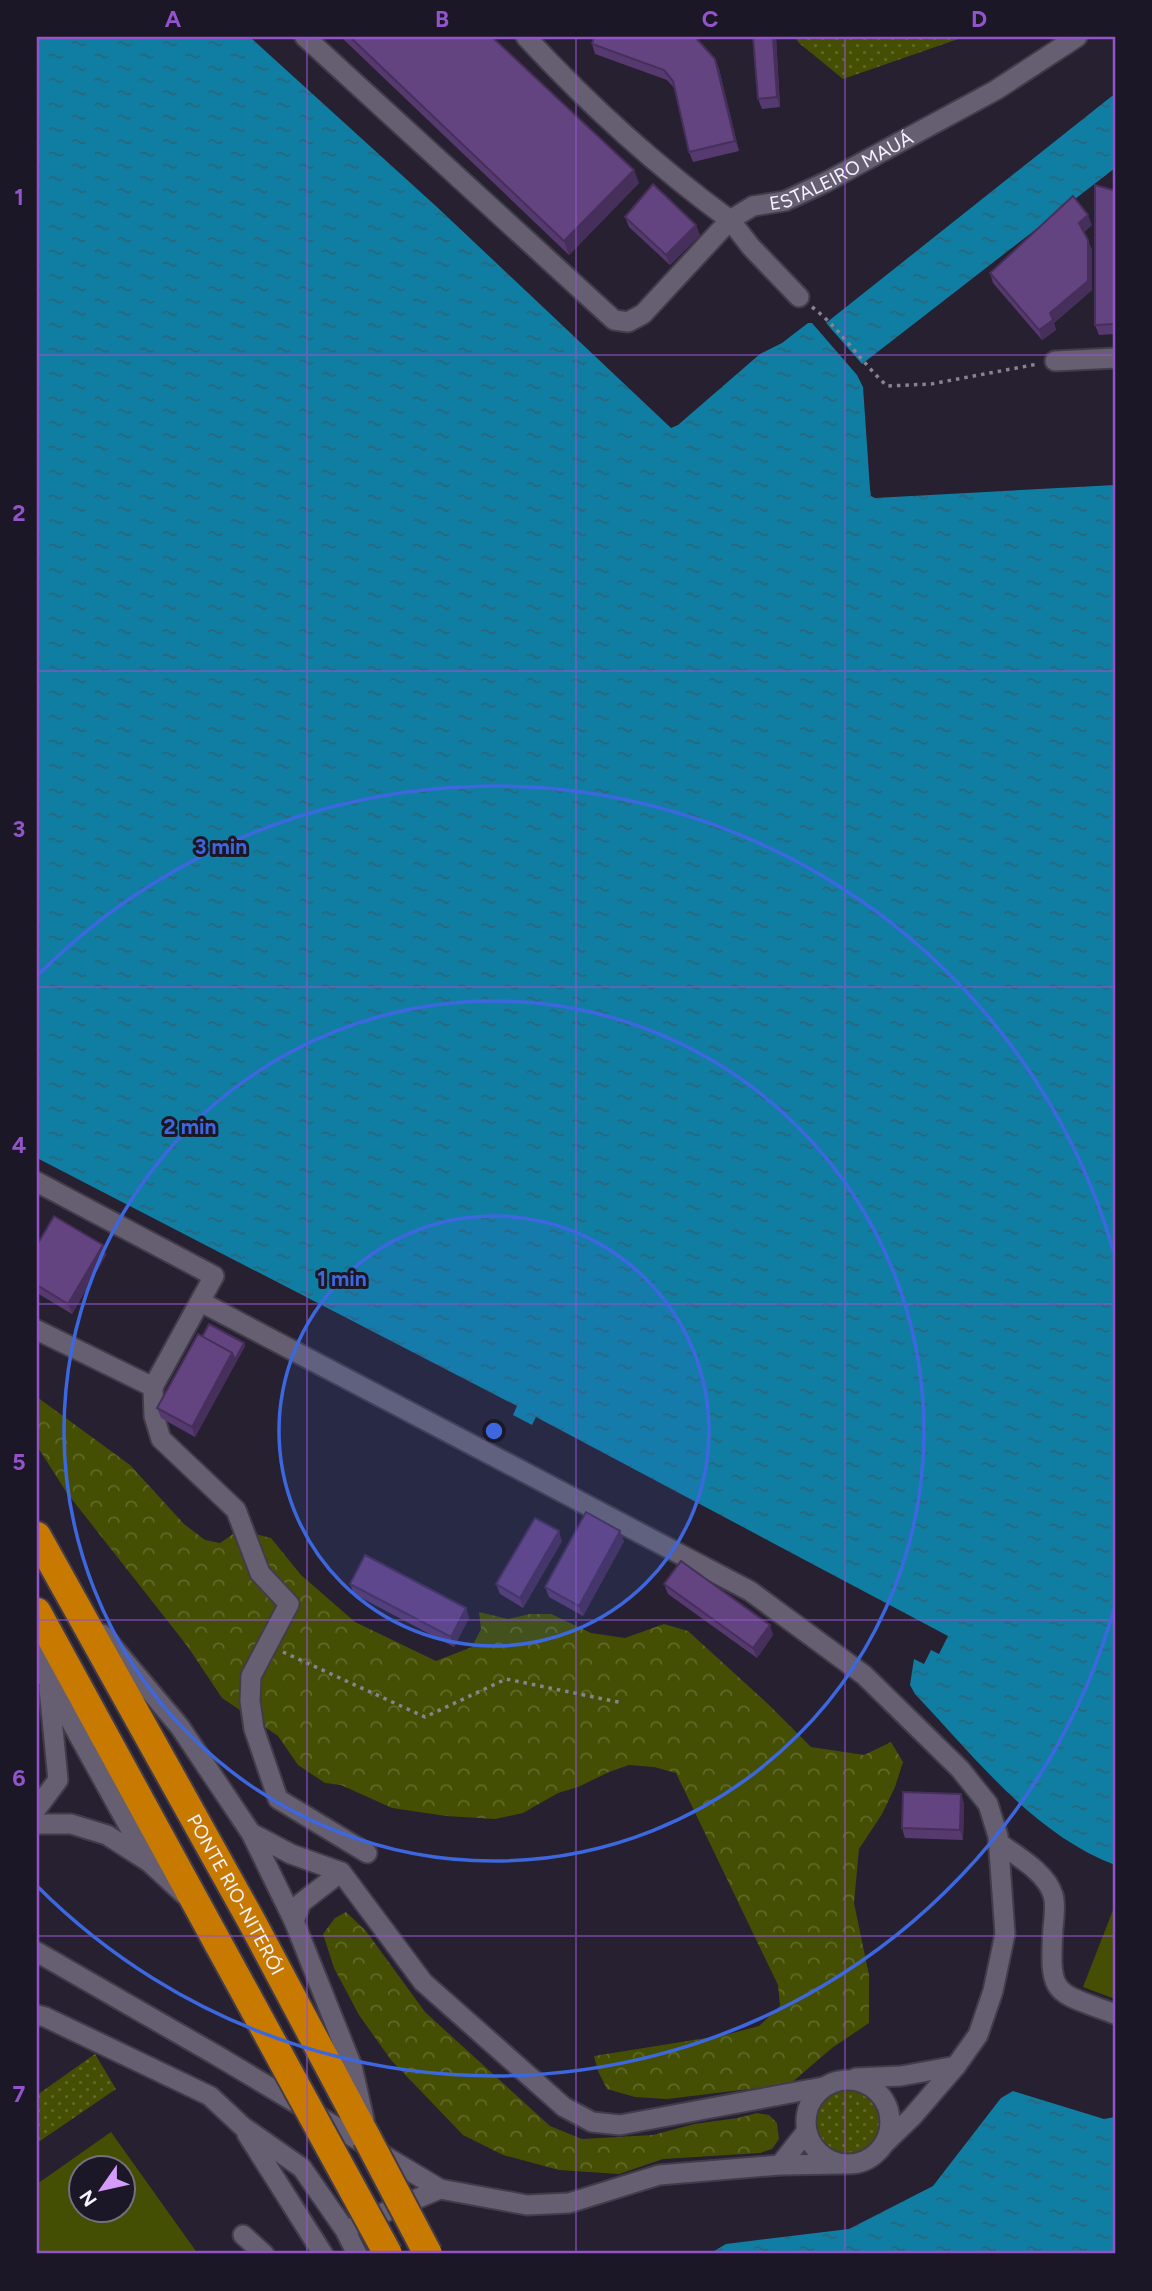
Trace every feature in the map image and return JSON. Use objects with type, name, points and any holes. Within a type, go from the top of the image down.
[{"type":"highway","name":"PONTE RIO-NITERÓI","points":[[37,1536],[252,1922],[428,2254]]},
{"type":"highway","name":"PONTE RIO-NITERÓI","points":[[37,1612],[388,2254]]},
{"type":"lane","points":[[305,37],[614,320],[628,322],[643,314],[730,220]]},
{"type":"lane","points":[[526,37],[560,74],[664,169],[730,220],[751,247],[799,297]]},
{"type":"lane","name":"ESTALEIRO MAUÁ","points":[[730,220],[752,206],[785,201],[837,176],[996,90],[1077,37]]},
{"type":"lane","points":[[1055,361],[1115,358]]},
{"type":"lane","points":[[37,1182],[214,1276],[153,1387],[154,1416],[161,1439],[236,1510],[260,1573],[289,1604],[251,1676],[250,1701],[254,1729],[278,1799],[367,1853]]},
{"type":"lane","points":[[37,1952],[440,2189],[527,2205],[569,2203],[659,2175],[780,2165],[854,2164],[866,2160],[912,2117],[956,2066],[978,2035],[993,1990],[1005,1934],[999,1843],[988,1804],[960,1769],[864,1675],[750,1591],[201,1302]]},
{"type":"lane","points":[[37,1330],[153,1387]]},
{"type":"lane","points":[[65,1590],[180,1727],[251,1833],[294,1921],[352,2066],[367,2138]]},
{"type":"lane","points":[[37,1624],[48,1680],[58,1780],[37,1808]]},
{"type":"lane","points":[[48,1680],[148,1861]]},
{"type":"lane","points":[[37,1824],[71,1824],[107,1835],[148,1861],[200,1910]]},
{"type":"lane","points":[[251,1833],[291,1853],[341,1872],[423,1982],[564,2107],[592,2122],[621,2125],[823,2087]]},
{"type":"lane","points":[[999,1843],[1037,1870],[1054,1894],[1051,1968],[1056,1986],[1066,1996],[1115,2014]]},
{"type":"lane","points":[[294,1921],[301,1903],[341,1872]]},
{"type":"lane","points":[[37,2015],[210,2095],[242,2126],[302,2168],[345,2230],[357,2254]]},
{"type":"lane","points":[[780,2165],[806,2126],[807,2108],[813,2096],[823,2087],[835,2081],[901,2076],[956,2066]]},
{"type":"lane","points":[[848,2079],[872,2087],[888,2107],[889,2132],[884,2144]]},
{"type":"lane","points":[[772,2095],[806,2126],[819,2153],[841,2164]]},
{"type":"lane","points":[[242,2126],[323,2254]]},
{"type":"lane","points":[[345,2230],[440,2189]]},
{"type":"lane","points":[[243,2235],[264,2254]]},
{"type":"path","points":[[824,316],[887,386],[931,384],[1055,361]]},
{"type":"path","points":[[269,1645],[425,1717],[506,1679],[623,1703]]},
{"type":"green space","points":[[795,37],[964,37],[843,79]]},
{"type":"green space","points":[[37,1397],[130,1465],[184,1524],[205,1540],[220,1543],[239,1530],[271,1538],[301,1575],[355,1622],[436,1661],[472,1647],[481,1629],[479,1612],[508,1619],[530,1614],[551,1614],[591,1633],[625,1638],[664,1624],[688,1631],[811,1747],[864,1755],[891,1742],[903,1762],[882,1814],[859,1849],[854,1903],[869,1975],[869,2023],[832,2048],[790,2084],[667,2099],[635,2097],[607,2089],[594,2056],[725,2035],[759,2026],[780,2006],[778,1985],[676,1773],[654,1767],[629,1765],[558,1793],[523,1813],[495,1819],[446,1816],[392,1808],[341,1785],[325,1783],[298,1765],[278,1736],[222,1698],[188,1647],[67,1493],[37,1446]]},
{"type":"green space","points":[[1115,1905],[1115,1999],[1083,1987]]},
{"type":"green space","points":[[346,1912],[366,1931],[425,2012],[550,2126],[582,2139],[653,2135],[694,2124],[757,2113],[769,2115],[777,2123],[779,2139],[772,2149],[760,2153],[663,2159],[619,2174],[559,2170],[503,2155],[463,2135],[391,2060],[359,2015],[334,1968],[323,1934],[335,1918]]},
{"type":"green space","points":[[95,2054],[116,2089],[37,2143],[37,2095]]},
{"type":"green space","points":[[842,2089],[854,2089],[871,2098],[878,2109],[878,2133],[871,2144],[854,2153],[842,2153],[830,2148],[821,2139],[816,2127],[816,2115],[821,2103],[830,2094]]},
{"type":"green space","points":[[111,2132],[127,2154],[80,2154]]},
{"type":"green space","points":[[66,2164],[66,2224],[136,2224],[136,2167],[198,2254],[37,2254],[37,2184]]},
{"type":"water","points":[[37,37],[250,37],[438,208],[671,428],[678,425],[760,354],[812,323],[857,375],[863,387],[871,496],[875,498],[1115,485],[1115,1865],[1057,1834],[1031,1813],[1006,1791],[915,1694],[910,1685],[914,1659],[924,1664],[931,1650],[939,1654],[948,1636],[536,1417],[532,1425],[513,1415],[517,1406],[37,1158]]},
{"type":"water","points":[[1115,96],[1115,168],[862,364],[826,323]]},
{"type":"water","points":[[1013,2091],[1104,2119],[1115,2117],[1115,2254],[709,2254],[726,2244],[849,2229],[933,2186],[1001,2098]]},
{"type":"building","points":[[350,37],[492,37],[634,170],[564,241]]},
{"type":"building","points":[[594,37],[695,37],[715,59],[735,141],[689,152],[673,81],[664,70],[592,44]]},
{"type":"building","points":[[753,37],[773,37],[777,97],[758,99]]},
{"type":"building","points":[[653,184],[696,225],[666,255],[625,217]]},
{"type":"building","points":[[1095,185],[1113,190],[1115,187],[1115,324],[1095,325]]},
{"type":"building","points":[[1073,196],[1088,215],[1079,223],[1088,240],[1088,281],[1050,313],[1053,320],[1039,330],[990,273]]},
{"type":"building","points":[[54,1216],[103,1245],[68,1304],[37,1285],[37,1245]]},
{"type":"building","points":[[209,1324],[244,1343],[235,1360],[232,1353],[202,1337]]},
{"type":"building","points":[[198,1334],[232,1353],[192,1427],[157,1408]]},
{"type":"building","points":[[586,1512],[620,1531],[579,1606],[545,1587]]},
{"type":"building","points":[[535,1518],[559,1531],[520,1598],[496,1584]]},
{"type":"building","points":[[365,1555],[466,1608],[451,1637],[350,1584]]},
{"type":"building","points":[[681,1561],[770,1625],[753,1648],[664,1584]]},
{"type":"building","points":[[903,1792],[961,1794],[960,1830],[902,1828]]}]
